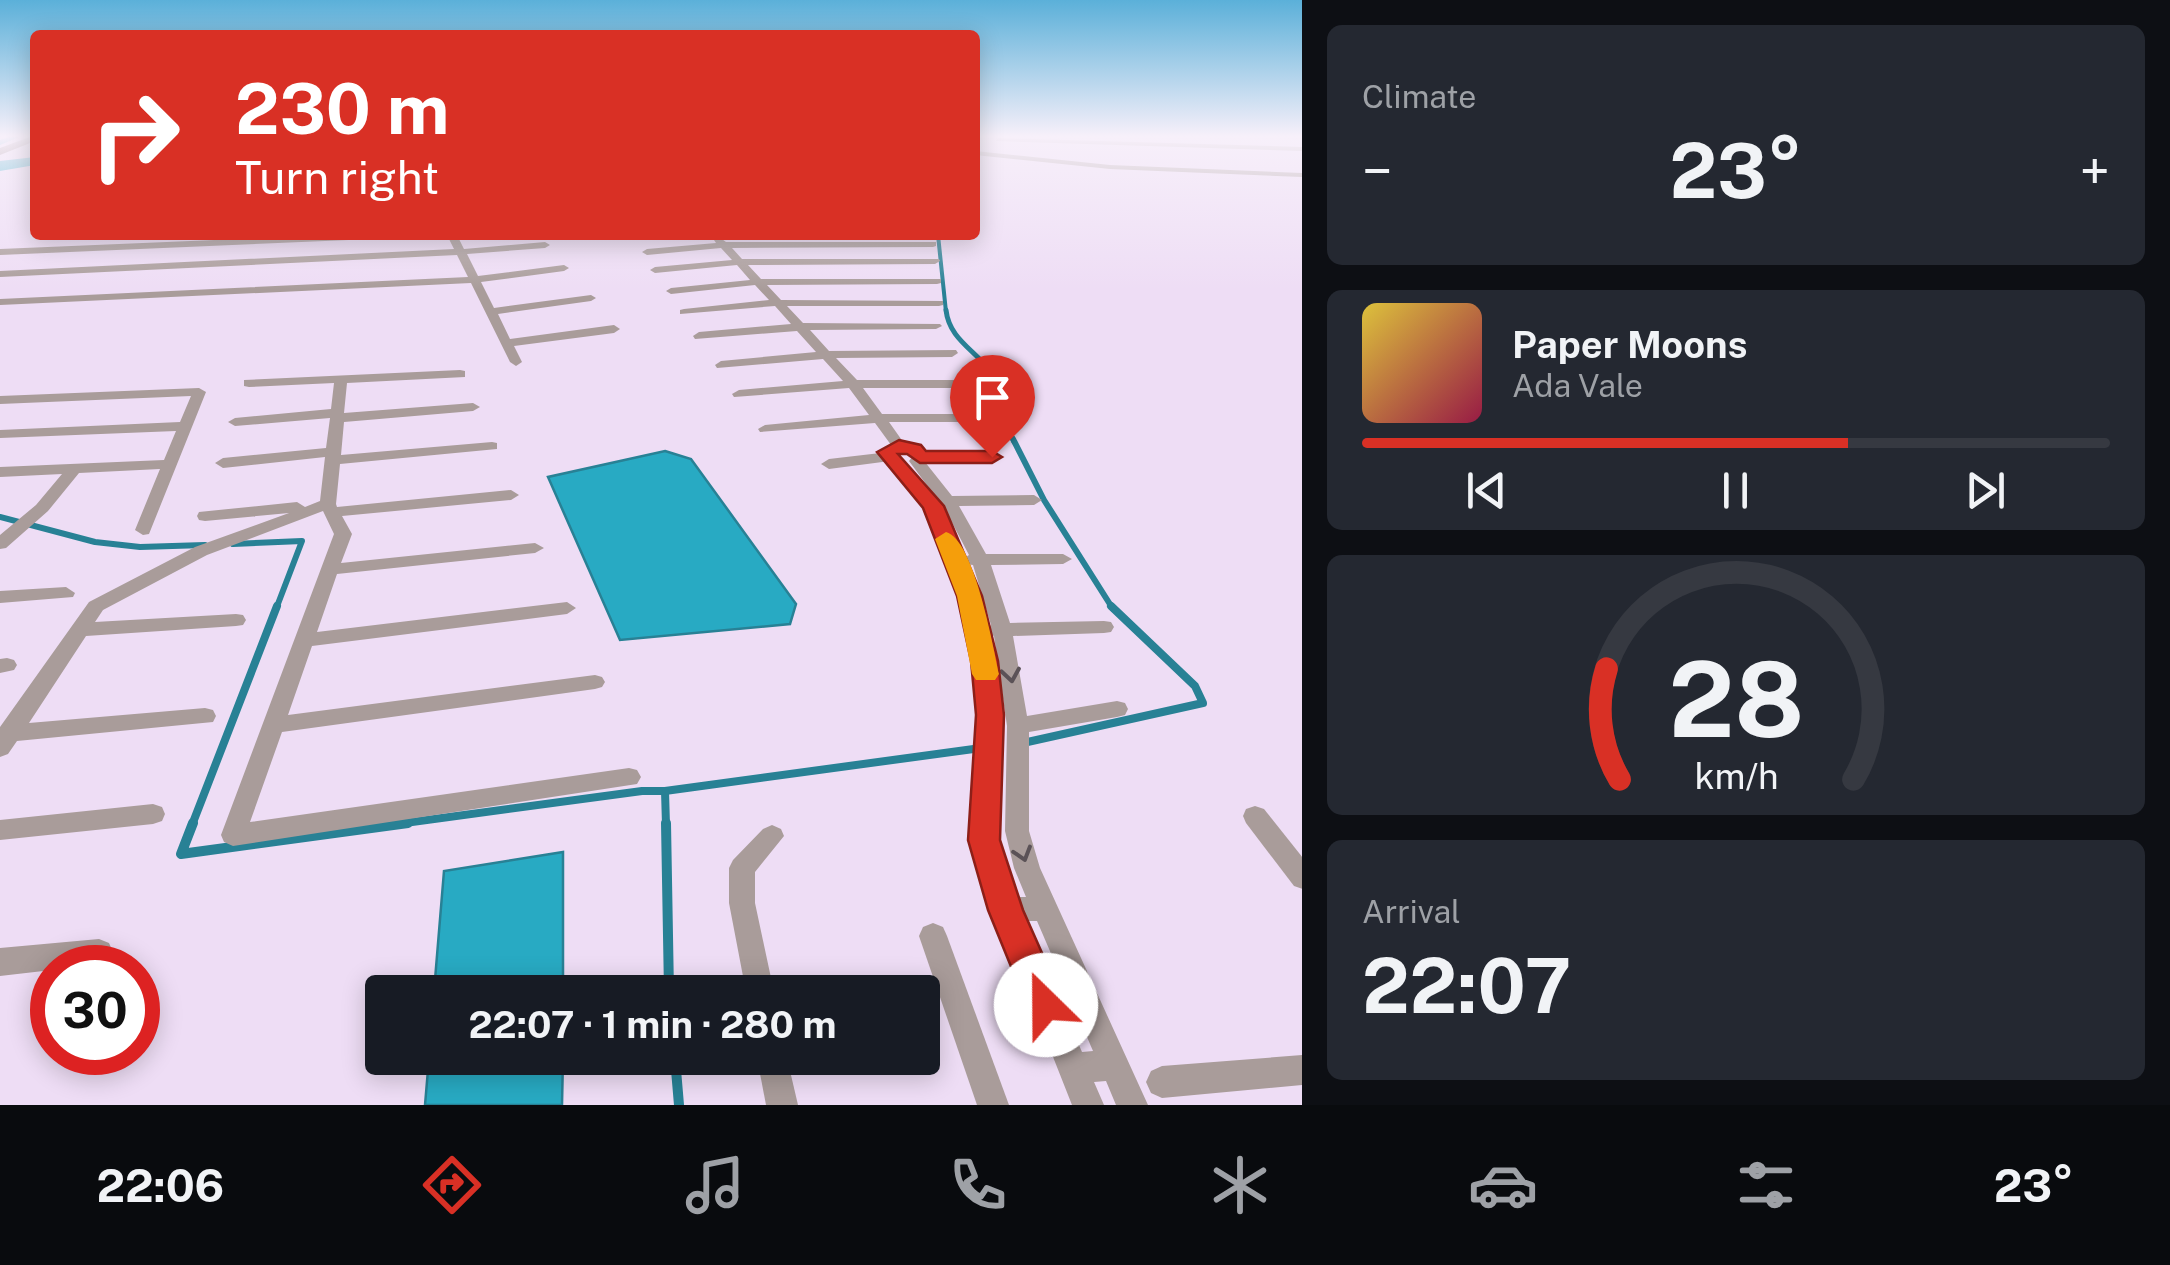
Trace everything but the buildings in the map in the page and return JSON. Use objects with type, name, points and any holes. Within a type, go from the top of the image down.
[{"type":"street","points":[[1,246],[216,240]]},
{"type":"street","points":[[454,240],[516,362]]},
{"type":"street","points":[[718,240],[881,418],[933,506],[956,561],[984,661],[989,748],[984,840],[1005,910],[1088,1105]]},
{"type":"street","points":[[0,274],[460,252],[545,244]]},
{"type":"street","points":[[647,252],[725,246],[933,244]]},
{"type":"street","points":[[655,270],[739,262],[935,261]]},
{"type":"street","points":[[0,302],[473,280],[564,268]]},
{"type":"street","points":[[671,291],[756,282],[937,281]]},
{"type":"street","points":[[490,312],[591,298]]},
{"type":"street","points":[[684,312],[774,304],[939,303]]},
{"type":"street","points":[[699,336],[797,327],[936,326]]},
{"type":"street","points":[[506,343],[614,329]]},
{"type":"street","points":[[721,364],[822,354],[952,353]]},
{"type":"street","points":[[249,383],[460,374]]},
{"type":"street","points":[[341,379],[330,508],[343,534],[234,836],[629,777]]},
{"type":"street","points":[[739,394],[853,384],[968,384]]},
{"type":"street","points":[[0,400],[200,392],[143,530]]},
{"type":"street","points":[[235,422],[474,407]]},
{"type":"street","points":[[764,429],[881,418],[982,418]]},
{"type":"street","points":[[0,434],[186,426]]},
{"type":"street","points":[[223,463],[492,446]]},
{"type":"street","points":[[904,457],[947,501],[980,560],[1003,632],[1019,738],[1016,831],[1045,908],[1132,1105]]},
{"type":"street","points":[[829,464],[904,457],[992,457]]},
{"type":"street","points":[[0,472],[170,464]]},
{"type":"street","points":[[1,543],[42,508],[75,468]]},
{"type":"street","points":[[206,516],[511,494]]},
{"type":"street","points":[[947,501],[1034,500]]},
{"type":"street","points":[[4,741],[96,606],[201,550],[255,529],[330,508]]},
{"type":"street","points":[[332,569],[535,548]]},
{"type":"street","points":[[956,561],[1064,559]]},
{"type":"street","points":[[0,598],[66,593]]},
{"type":"street","points":[[306,640],[567,608]]},
{"type":"street","points":[[78,630],[236,620]]},
{"type":"street","points":[[976,624],[1003,632],[1104,626]]},
{"type":"street","points":[[275,725],[594,682]]},
{"type":"street","points":[[1019,738],[1117,710]]},
{"type":"street","points":[[4,741],[205,716]]},
{"type":"street","points":[[0,830],[153,814]]},
{"type":"street","points":[[1255,816],[1302,878]]},
{"type":"street","points":[[757,975],[742,902],[742,868],[772,836]]},
{"type":"street","points":[[1005,910],[1045,908]]},
{"type":"street","points":[[933,936],[994,1105]]},
{"type":"street","points":[[0,962],[30,959]]},
{"type":"street","points":[[1072,1068],[1115,1065]]},
{"type":"street","points":[[1162,1082],[1302,1070]]},
{"type":"street","points":[[776,1075],[782,1105]]},
{"type":"water","points":[[665,451],[691,459],[796,604],[790,624],[620,640],[548,477]]},
{"type":"water","points":[[563,852],[563,975],[435,975],[444,871]]},
{"type":"water","points":[[428,1075],[563,1075],[562,1105],[425,1105]]},
{"type":"waterway","points":[[939,240],[946,312]]},
{"type":"waterway","points":[[946,310],[956,335],[993,375],[1013,439]]},
{"type":"waterway","points":[[1013,439],[1044,500],[1111,606]]},
{"type":"waterway","points":[[0,517],[95,542],[140,547],[205,545]]},
{"type":"waterway","points":[[233,544],[302,541],[276,609]]},
{"type":"waterway","points":[[192,825],[277,606]]},
{"type":"waterway","points":[[1023,743],[1203,703],[1195,686],[1111,606]]},
{"type":"waterway","points":[[665,791],[981,748]]},
{"type":"waterway","points":[[390,825],[665,791]]},
{"type":"waterway","points":[[665,791],[666,825]]},
{"type":"waterway","points":[[193,823],[181,854],[408,823]]},
{"type":"waterway","points":[[666,823],[669,975]]},
{"type":"waterway","points":[[676,1075],[679,1105]]},
{"type":"slow traffic","points":[[946,539],[970,596],[986,674]]},
{"type":"route","points":[[992,457],[920,457],[914,449],[904,446],[886,452],[933,506],[970,596],[984,661],[990,715],[982,817],[988,862],[1046,1005]]}]
